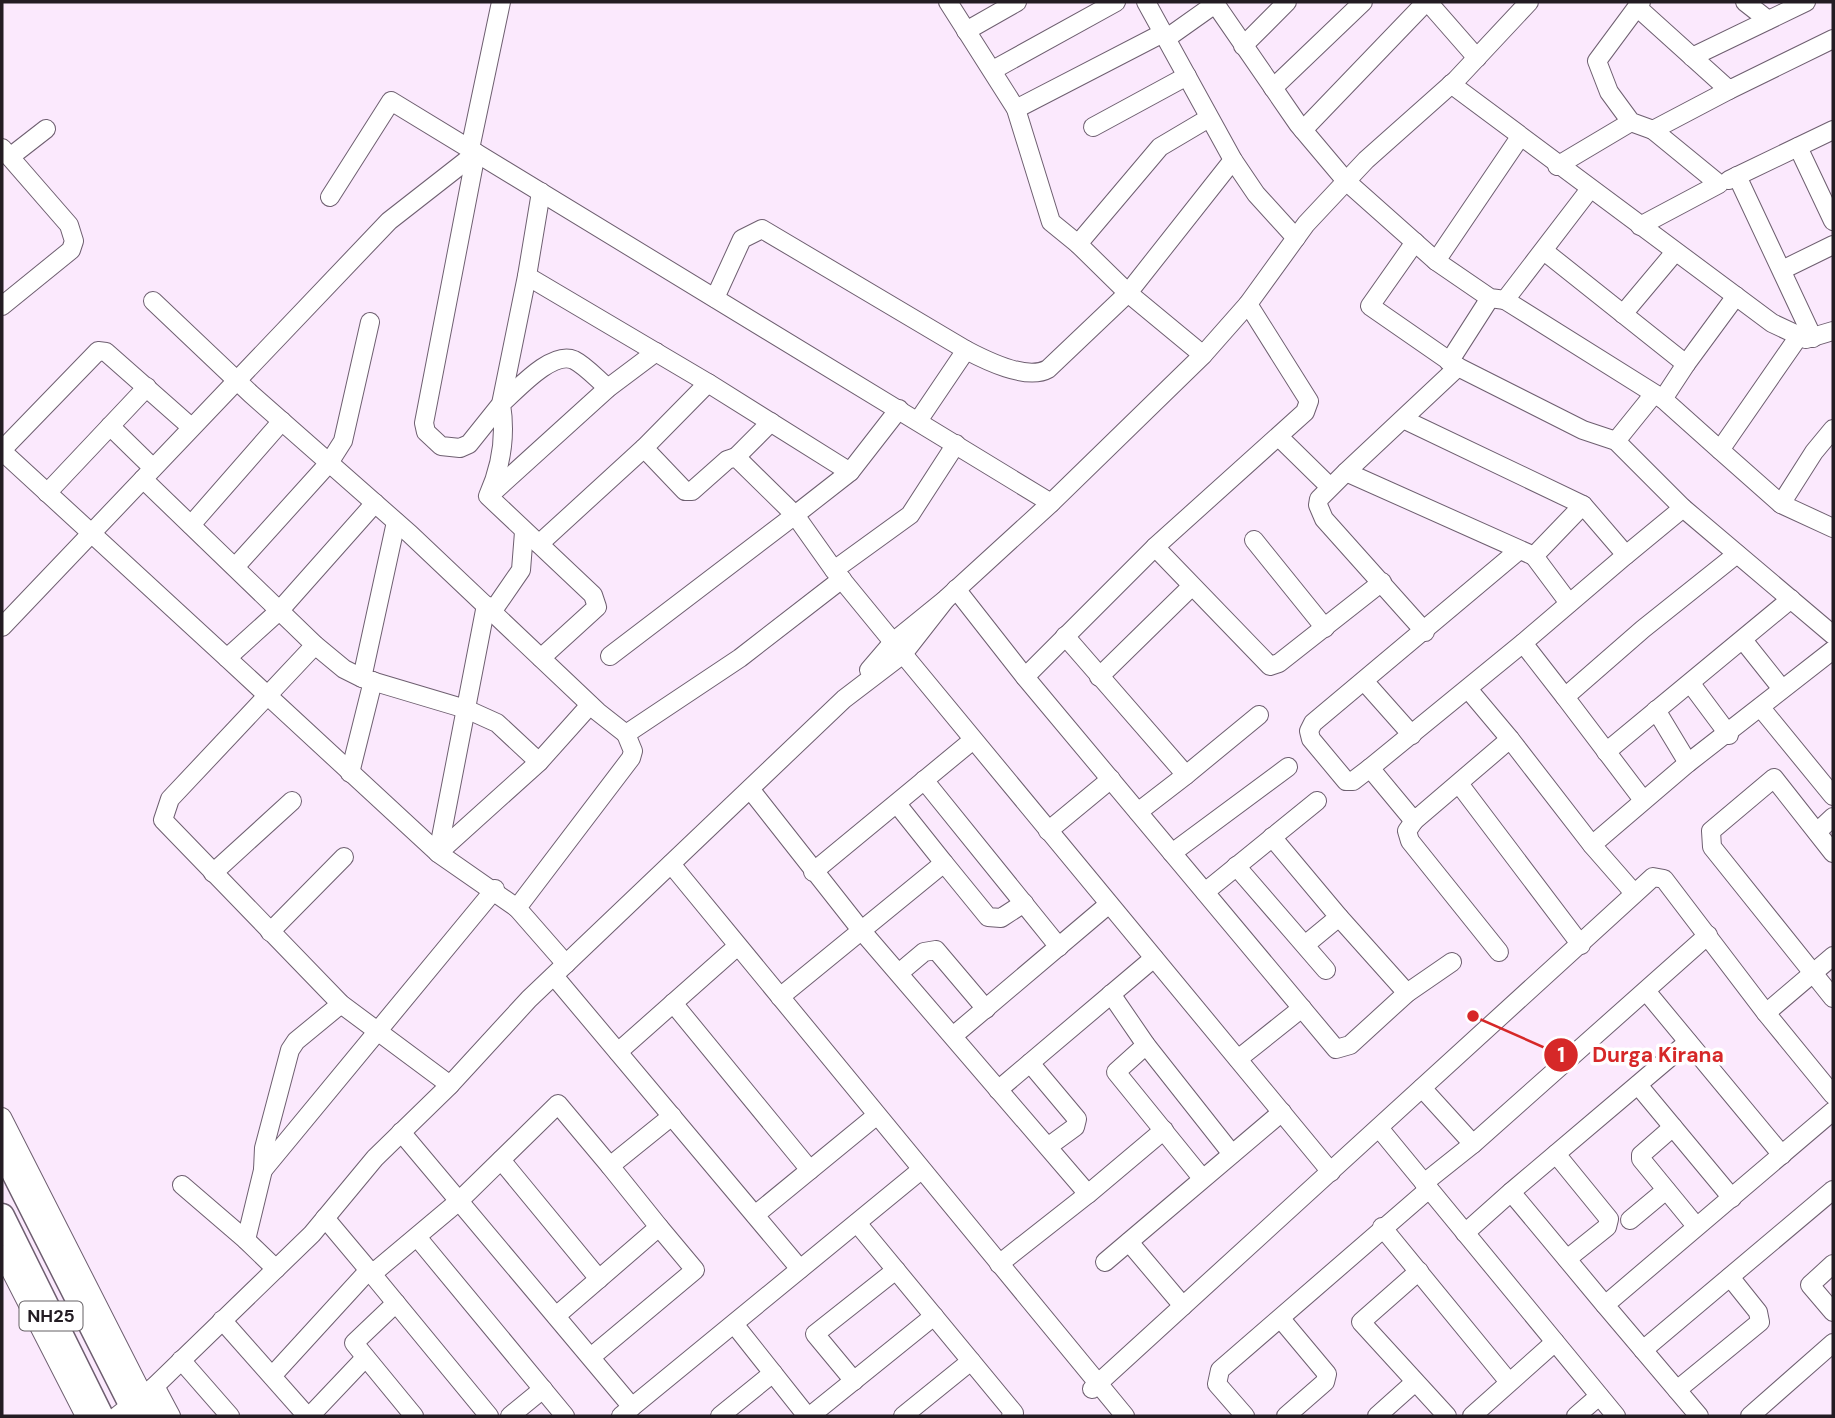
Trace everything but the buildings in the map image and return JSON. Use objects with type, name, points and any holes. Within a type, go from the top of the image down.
[{"type":"highway","points":[[2,1149],[136,1404]]},
{"type":"highway","name":"NH25","points":[[2,1216],[101,1416]]},
{"type":"street","points":[[501,2],[424,423],[426,432],[441,446],[460,448],[469,444],[501,404],[548,363],[558,359],[573,359],[608,388]]},
{"type":"street","points":[[948,2],[1016,109],[1051,222],[1078,244],[1128,293],[1202,355]]},
{"type":"street","points":[[966,30],[1017,2]]},
{"type":"street","points":[[993,70],[1116,2]]},
{"type":"street","points":[[1146,2],[1233,160],[1255,194],[1296,238]]},
{"type":"street","points":[[1273,88],[1363,2]]},
{"type":"street","points":[[1303,130],[1427,2],[1477,58]]},
{"type":"street","points":[[136,1404],[325,1219],[401,1132],[560,970],[898,648],[951,594],[1051,503],[1202,355],[1248,304],[1296,238],[1346,181],[1451,84],[1529,2]]},
{"type":"street","points":[[1745,2],[1768,20]]},
{"type":"street","points":[[1692,57],[1806,2]]},
{"type":"street","points":[[1016,109],[1165,35],[1214,3],[1303,130],[1346,181],[1436,261],[1658,396],[1781,504],[1833,528]]},
{"type":"street","points":[[1243,46],[1281,4]]},
{"type":"street","points":[[1719,184],[1653,130],[1631,122],[1609,92],[1597,61],[1639,5],[1729,90]]},
{"type":"street","points":[[1653,130],[1729,90],[1831,44]]},
{"type":"street","points":[[1093,127],[1187,76]]},
{"type":"street","points":[[1451,84],[1557,166],[1772,323],[1806,337],[1833,331]]},
{"type":"street","points":[[330,197],[391,102],[1051,503]]},
{"type":"street","points":[[1078,244],[1160,147],[1209,118]]},
{"type":"street","points":[[1557,166],[1631,122]]},
{"type":"street","points":[[2,306],[71,250],[74,241],[69,225],[6,153],[47,129]]},
{"type":"street","points":[[1640,226],[1719,184],[1833,130]]},
{"type":"street","points":[[1436,261],[1520,138]]},
{"type":"street","points":[[1798,147],[1833,221]]},
{"type":"street","points":[[2,627],[389,221],[473,151]]},
{"type":"street","points":[[715,298],[742,239],[762,229],[1001,368],[1044,372],[1128,293],[1233,160]]},
{"type":"street","points":[[1737,176],[1782,270],[1806,337]]},
{"type":"street","points":[[1425,632],[1324,519],[1318,505],[1329,486],[1405,419],[1453,364],[1497,299],[1544,251],[1590,189]]},
{"type":"street","points":[[488,496],[500,463],[504,418],[501,404],[541,192]]},
{"type":"street","points":[[1415,242],[1370,306],[1453,364],[1583,430],[1616,441],[1683,508],[1833,635]]},
{"type":"street","points":[[1782,270],[1833,245]]},
{"type":"street","points":[[1544,251],[1686,364]]},
{"type":"street","points":[[1623,314],[1675,252]]},
{"type":"street","points":[[527,276],[708,383],[850,472]]},
{"type":"street","points":[[1616,441],[1686,364],[1736,296]]},
{"type":"street","points":[[153,301],[396,522],[590,705],[626,734],[633,751],[631,758],[517,908]]},
{"type":"street","points":[[1025,677],[1155,547],[1305,412],[1309,401],[1248,304]]},
{"type":"street","points":[[236,566],[330,463],[343,441],[370,322]]},
{"type":"street","points":[[1720,450],[1806,337]]},
{"type":"street","points":[[918,421],[966,350]]},
{"type":"street","points":[[191,427],[106,352],[98,351],[2,450],[438,853],[495,890],[517,908],[618,1052],[800,1269]]},
{"type":"street","points":[[488,496],[608,388],[656,352]]},
{"type":"street","points":[[539,544],[644,448],[708,383]]},
{"type":"street","points":[[47,493],[148,387]]},
{"type":"street","points":[[610,656],[850,472],[899,409]]},
{"type":"street","points":[[1405,419],[1583,505],[1626,555]]},
{"type":"street","points":[[191,524],[282,421]]},
{"type":"street","points":[[644,448],[685,491],[692,491],[727,460],[736,457],[771,422]]},
{"type":"street","points":[[110,426],[191,524],[315,645],[344,669],[367,680],[466,709],[497,723],[539,762]]},
{"type":"street","points":[[1781,504],[1814,452],[1833,429]]},
{"type":"street","points":[[1279,437],[1329,486]]},
{"type":"street","points":[[626,734],[740,658],[910,515],[956,444]]},
{"type":"street","points":[[736,457],[795,515],[838,575],[1331,1171]]},
{"type":"street","points":[[1346,472],[1526,553],[1569,603]]},
{"type":"street","points":[[488,496],[593,595],[597,603],[597,607],[541,658]]},
{"type":"street","points":[[227,659],[280,610],[375,503]]},
{"type":"street","points":[[1583,505],[1313,723],[1309,731],[1311,739],[1346,781],[1353,781],[1412,735],[1683,508]]},
{"type":"street","points":[[350,773],[396,522]]},
{"type":"street","points":[[438,853],[489,608],[521,570],[524,532]]},
{"type":"street","points":[[1254,540],[1325,628]]},
{"type":"street","points":[[1155,547],[1270,666],[1325,628],[1382,582]]},
{"type":"street","points":[[1566,697],[1643,629],[1737,554]]},
{"type":"street","points":[[1099,677],[1191,587]]},
{"type":"street","points":[[951,594],[1025,677],[1336,1049],[1343,1048],[1407,993],[1452,961]]},
{"type":"street","points":[[1606,752],[1791,600]]},
{"type":"street","points":[[1065,636],[1186,775]]},
{"type":"street","points":[[1743,640],[1782,689]]},
{"type":"street","points":[[1522,643],[1643,800]]},
{"type":"street","points":[[315,645],[170,799],[163,820],[341,1004],[450,1085]]},
{"type":"street","points":[[1592,845],[1688,763],[1728,735],[1833,650]]},
{"type":"street","points":[[1364,681],[1412,735]]},
{"type":"street","points":[[1691,684],[1728,735]]},
{"type":"street","points":[[1468,689],[1592,845],[1634,893]]},
{"type":"street","points":[[438,853],[539,762],[590,705]]},
{"type":"street","points":[[1761,708],[1833,796]]},
{"type":"street","points":[[1656,710],[1688,763]]},
{"type":"street","points":[[1138,812],[1259,715]]},
{"type":"street","points":[[1499,952],[1410,841],[1407,831],[1414,821],[1460,785],[1510,739]]},
{"type":"street","points":[[813,872],[973,740]]},
{"type":"street","points":[[1172,853],[1288,767]]},
{"type":"street","points":[[1370,768],[1414,821]]},
{"type":"street","points":[[1833,853],[1774,778],[1711,831],[1709,838],[1712,847],[1833,998]]},
{"type":"street","points":[[1048,831],[1111,779]]},
{"type":"street","points":[[924,780],[1059,947]]},
{"type":"street","points":[[1460,785],[1581,945]]},
{"type":"street","points":[[750,789],[861,930],[1088,1194]]},
{"type":"street","points":[[213,873],[292,801]]},
{"type":"street","points":[[1205,892],[1317,801]]},
{"type":"street","points":[[897,804],[988,916],[1001,918],[1024,903]]},
{"type":"street","points":[[1817,832],[1833,817]]},
{"type":"street","points":[[1272,837],[1407,993]]},
{"type":"street","points":[[271,932],[344,857]]},
{"type":"street","points":[[780,997],[944,863]]},
{"type":"street","points":[[1236,866],[1326,970]]},
{"type":"street","points":[[668,867],[732,951],[871,1120],[999,1265],[1115,1416]]},
{"type":"street","points":[[668,867],[780,997],[918,1172],[1095,1387],[1125,1416]]},
{"type":"street","points":[[1095,1387],[1653,877],[1664,879],[1766,1013],[1833,1095]]},
{"type":"street","points":[[263,1170],[495,890]]},
{"type":"street","points":[[953,1036],[1109,904]]},
{"type":"street","points":[[1305,945],[1339,917]]},
{"type":"street","points":[[1245,1416],[1216,1379],[1220,1370],[1708,935]]},
{"type":"street","points":[[899,973],[924,952],[936,950],[986,1009]]},
{"type":"street","points":[[618,1052],[732,951]]},
{"type":"street","points":[[1766,1013],[1833,956]]},
{"type":"street","points":[[998,1090],[1154,958]]},
{"type":"street","points":[[1646,991],[1782,1155]]},
{"type":"street","points":[[1111,994],[1146,1045],[1233,1154]]},
{"type":"street","points":[[673,1003],[810,1170]]},
{"type":"street","points":[[246,1240],[263,1170],[264,1148],[290,1050],[296,1041],[341,1004]]},
{"type":"street","points":[[1238,1059],[1302,1007]]},
{"type":"street","points":[[1465,1233],[1688,1042]]},
{"type":"street","points":[[1146,1045],[1116,1072],[1202,1178]]},
{"type":"street","points":[[1030,1063],[1077,1119],[1075,1127],[1049,1146]]},
{"type":"street","points":[[1638,1085],[1732,1198]]},
{"type":"street","points":[[1422,1088],[1473,1144]]},
{"type":"street","points":[[272,1376],[370,1272],[459,1201],[558,1104],[695,1270],[591,1357]]},
{"type":"street","points":[[1605,1305],[1833,1111]]},
{"type":"street","points":[[1105,1262],[1282,1112]]},
{"type":"street","points":[[610,1166],[672,1116]]},
{"type":"street","points":[[2,1117],[136,1404],[154,1416]]},
{"type":"street","points":[[755,1215],[871,1120]]},
{"type":"street","points":[[1378,1128],[1616,1416]]},
{"type":"street","points":[[1673,1128],[1641,1155],[1647,1169],[1696,1226]]},
{"type":"street","points":[[999,1265],[1164,1130]]},
{"type":"street","points":[[401,1132],[591,1357],[627,1412],[918,1172]]},
{"type":"street","points":[[1556,1154],[1609,1219],[1607,1227],[1567,1259]]},
{"type":"street","points":[[501,1160],[599,1279]]},
{"type":"street","points":[[182,1185],[276,1269]]},
{"type":"street","points":[[1630,1220],[1666,1190]]},
{"type":"street","points":[[1511,1192],[1699,1416]]},
{"type":"street","points":[[1643,1350],[1730,1277],[1830,1200]]},
{"type":"street","points":[[325,1219],[489,1416]]},
{"type":"street","points":[[857,1223],[1014,1413],[1011,1416]]},
{"type":"street","points":[[556,1316],[659,1227]]},
{"type":"street","points":[[1382,1227],[1509,1382]]},
{"type":"street","points":[[417,1237],[565,1416]]},
{"type":"street","points":[[1129,1242],[1183,1306]]},
{"type":"street","points":[[2,1254],[85,1416]]},
{"type":"street","points":[[1833,1264],[1810,1285],[1833,1312]]},
{"type":"street","points":[[854,1381],[815,1334],[896,1270]]},
{"type":"street","points":[[1419,1270],[1361,1322],[1447,1416]]},
{"type":"street","points":[[1677,1390],[1760,1321],[1758,1312],[1730,1277]]},
{"type":"street","points":[[396,1303],[354,1343],[409,1415]]},
{"type":"street","points":[[734,1324],[809,1416],[934,1316]]},
{"type":"street","points":[[1281,1318],[1328,1374],[1325,1382],[1286,1416]]},
{"type":"street","points":[[222,1320],[308,1416],[365,1358]]},
{"type":"street","points":[[1472,1416],[1555,1342]]},
{"type":"street","points":[[1750,1416],[1833,1343]]},
{"type":"street","points":[[181,1360],[230,1416]]},
{"type":"street","points":[[903,1416],[971,1361]]},
{"type":"street","points":[[726,1414],[773,1373]]},
{"type":"street","points":[[1377,1416],[1415,1382]]},
{"type":"street","points":[[510,1416],[543,1390]]},
{"type":"street","points":[[1576,1416],[1599,1396]]},
{"type":"street","points":[[136,1404],[171,1416]]},
{"type":"place","name":"Durga Kirana","points":[[1473,1016]]}]
